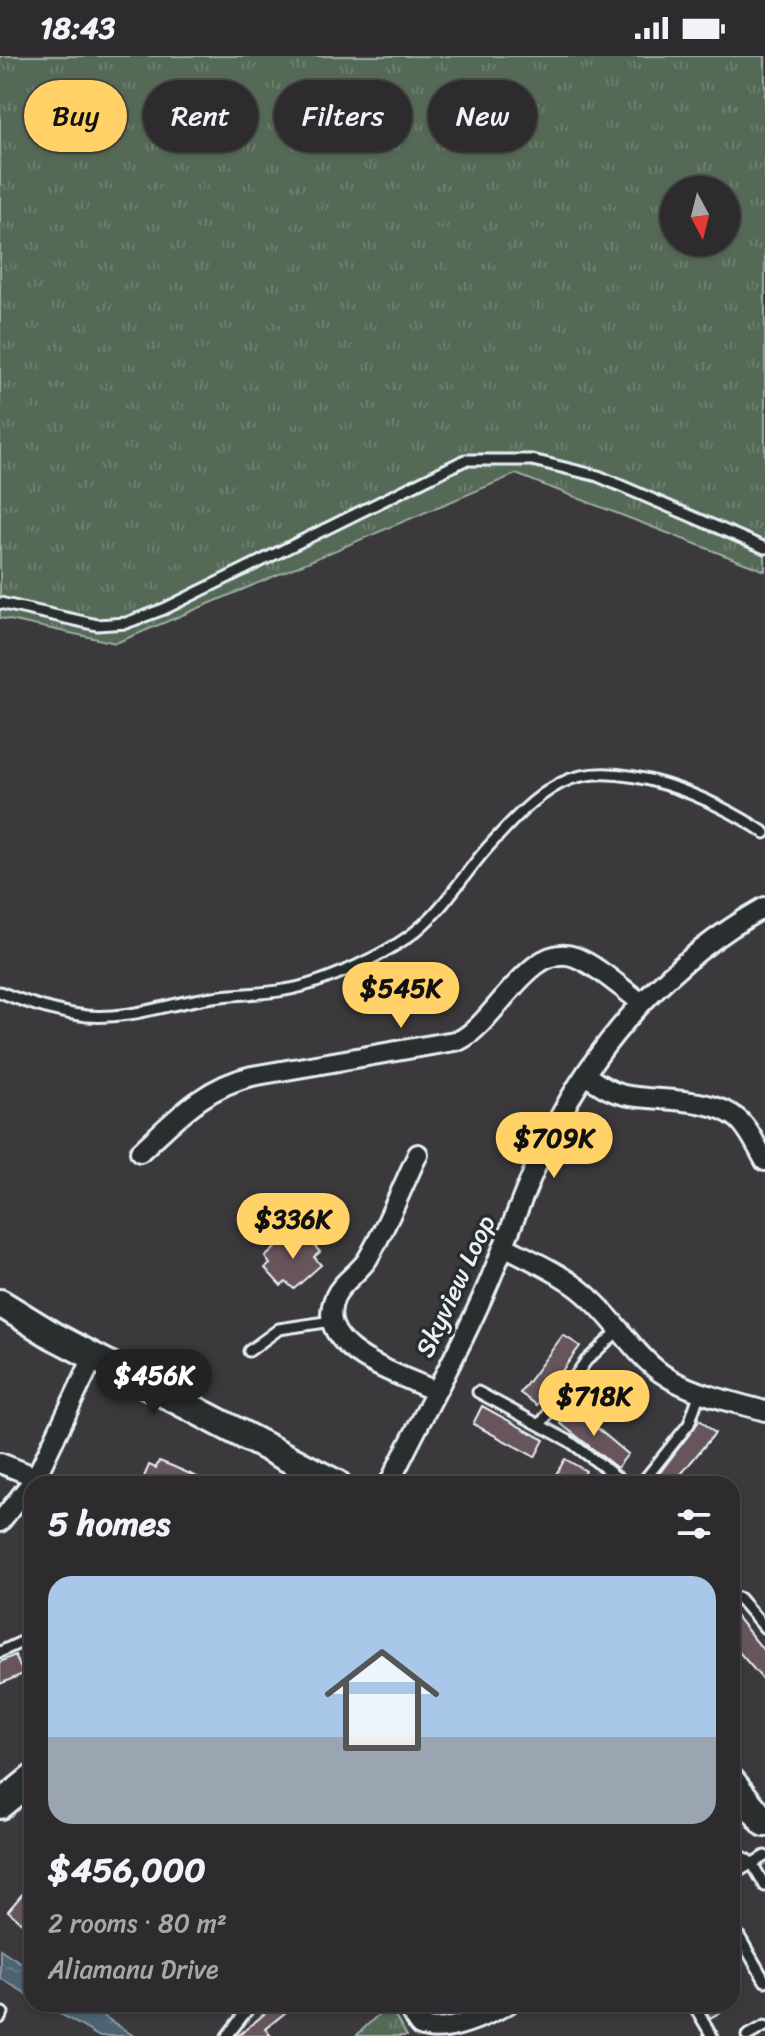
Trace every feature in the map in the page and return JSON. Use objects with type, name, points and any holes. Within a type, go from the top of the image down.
[{"type":"street","name":"Skyview Loop","points":[[393,1476],[485,1292],[550,1135],[605,1043],[687,960],[719,935],[765,907]]},
{"type":"street","points":[[140,1152],[193,1102],[239,1078],[460,1040],[479,1028],[532,967],[548,956],[562,954],[580,959],[642,1003]]},
{"type":"street","points":[[585,1075],[607,1089],[624,1095],[707,1105],[725,1111],[746,1127],[765,1161]]},
{"type":"street","points":[[418,1154],[370,1255],[335,1296],[331,1311],[339,1340],[351,1350],[435,1391]]},
{"type":"street","points":[[504,1246],[578,1287],[660,1372],[700,1392],[765,1411]]},
{"type":"street","points":[[0,1303],[93,1358],[322,1476]]},
{"type":"street","points":[[46,1476],[93,1358]]},
{"type":"street","points":[[0,1463],[34,1476]]},
{"type":"street","points":[[0,1522],[24,1499]]},
{"type":"street","points":[[0,1805],[24,1786]]},
{"type":"street","points":[[740,1792],[765,1823]]},
{"type":"street","points":[[411,2012],[419,2026],[443,2036],[457,2033],[494,2012]]},
{"type":"lane","points":[[0,603],[97,625],[126,623],[164,609],[465,460],[532,460],[598,476],[765,548]]},
{"type":"lane","points":[[0,992],[32,1004],[86,1016],[126,1016],[201,999],[286,990],[322,980],[386,951],[417,930],[520,814],[563,782],[593,774],[633,775],[672,787],[746,820],[765,833]]},
{"type":"lane","points":[[249,1351],[279,1329],[332,1321]]},
{"type":"lane","points":[[540,1425],[586,1361],[619,1330]]},
{"type":"lane","points":[[478,1392],[569,1441],[615,1476]]},
{"type":"lane","points":[[647,1476],[689,1424],[700,1392]]},
{"type":"lane","points":[[740,1599],[765,1628]]},
{"type":"lane","points":[[0,1652],[24,1641]]},
{"type":"lane","points":[[740,1855],[752,1863],[765,1886]]},
{"type":"lane","points":[[740,1870],[765,1856]]},
{"type":"lane","points":[[740,1938],[765,1981]]},
{"type":"lane","points":[[227,2036],[246,2012]]},
{"type":"lane","points":[[698,2012],[712,2036]]},
{"type":"lane","points":[[747,2036],[765,2026]]},
{"type":"green space","points":[[0,56],[765,56],[765,571],[516,474],[116,643],[0,618]]},
{"type":"green space","points":[[381,2012],[392,2012],[407,2036],[356,2036]]},
{"type":"water","points":[[0,1949],[24,1965],[24,1992],[0,1978]]},
{"type":"water","points":[[58,2012],[97,2012],[134,2036],[98,2036]]},
{"type":"building","points":[[292,1233],[298,1239],[304,1234],[320,1252],[314,1257],[321,1265],[294,1289],[286,1282],[281,1286],[265,1268],[270,1264],[265,1257]]},
{"type":"building","points":[[563,1335],[580,1346],[537,1405],[520,1393]]},
{"type":"building","points":[[482,1406],[544,1440],[535,1457],[473,1424]]},
{"type":"building","points":[[573,1408],[628,1454],[617,1468],[560,1423]]},
{"type":"building","points":[[700,1420],[715,1433],[680,1476],[658,1476]]},
{"type":"building","points":[[565,1459],[586,1471],[583,1476],[555,1476]]},
{"type":"building","points":[[159,1461],[194,1476],[144,1476],[149,1465],[156,1468]]},
{"type":"building","points":[[740,1621],[765,1652],[765,1682],[740,1653]]},
{"type":"building","points":[[15,1655],[23,1674],[0,1684],[0,1662]]},
{"type":"building","points":[[24,1892],[23,1924],[8,1911]]},
{"type":"building","points":[[266,2012],[286,2012],[265,2029],[271,2036],[238,2036]]},
{"type":"building","points":[[707,2012],[721,2012],[710,2018]]}]
